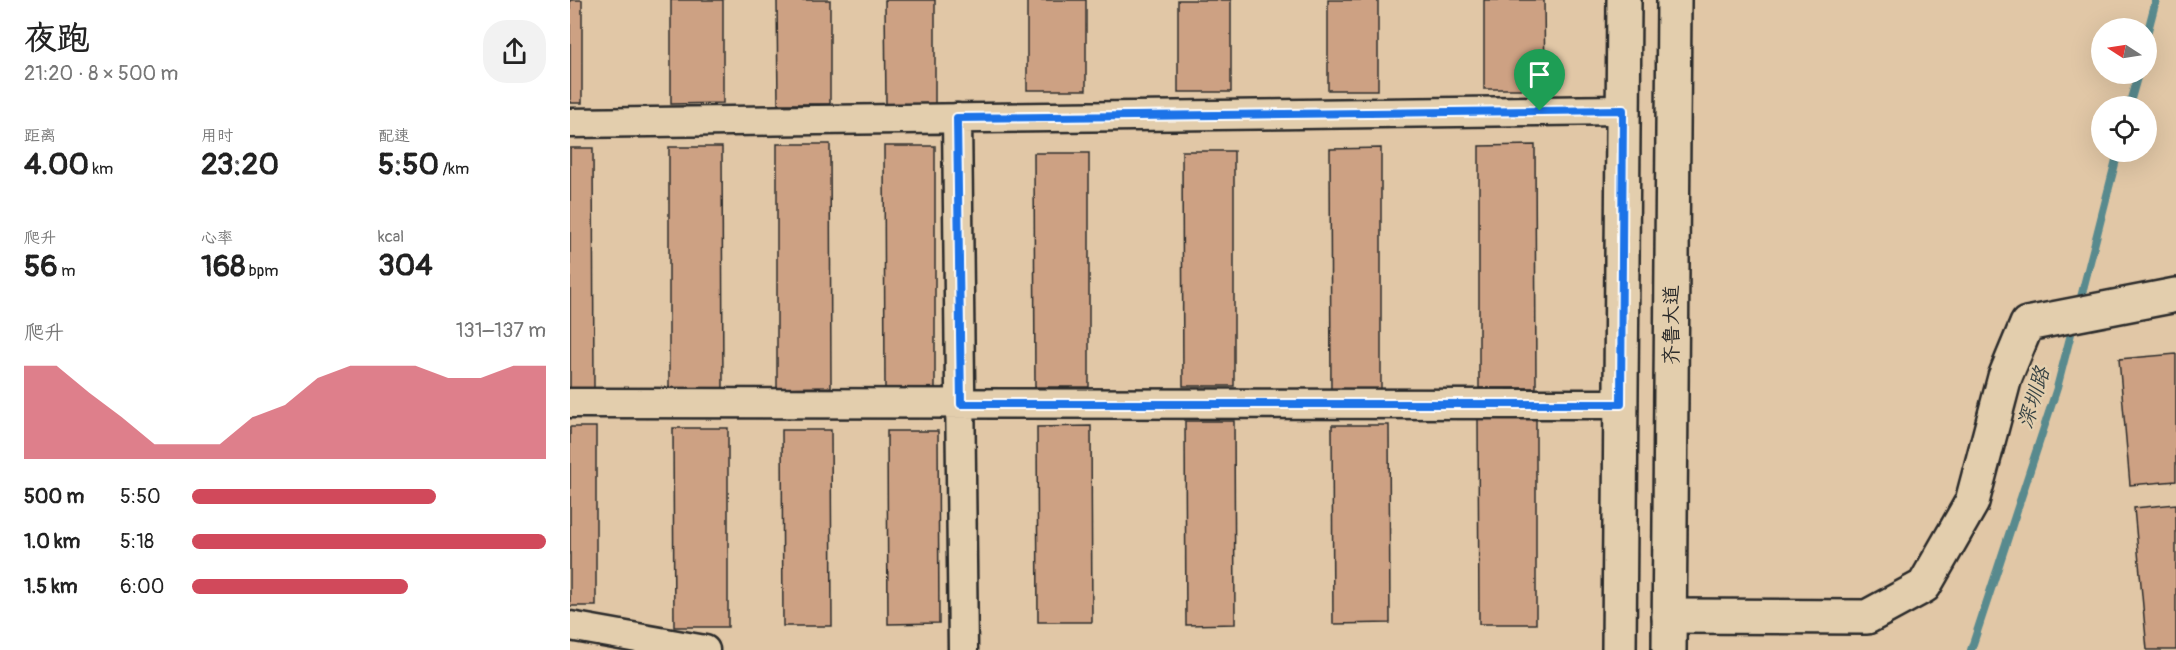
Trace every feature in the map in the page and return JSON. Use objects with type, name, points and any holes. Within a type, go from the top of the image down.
[{"type":"main road","points":[[1619,650],[1624,0]]},
{"type":"main road","name":"齐鲁大道","points":[[1668,650],[1674,0]]},
{"type":"main road","points":[[1669,616],[1867,617],[1924,586],[1972,502],[2005,377],[2027,324],[2176,295]]},
{"type":"street","points":[[570,123],[1623,110]]},
{"type":"street","points":[[957,118],[963,650]]},
{"type":"street","points":[[570,403],[1621,404]]},
{"type":"street","points":[[570,626],[705,650]]},
{"type":"building","points":[[570,0],[582,0],[582,103],[570,103]]},
{"type":"building","points":[[671,0],[723,0],[723,103],[671,104]]},
{"type":"building","points":[[777,0],[830,0],[830,104],[778,104]]},
{"type":"building","points":[[885,0],[935,0],[935,104],[886,104]]},
{"type":"building","points":[[1027,0],[1086,0],[1086,90],[1027,90]]},
{"type":"building","points":[[1178,0],[1231,0],[1231,92],[1178,92]]},
{"type":"building","points":[[1328,0],[1378,0],[1378,90],[1328,90]]},
{"type":"building","points":[[1484,0],[1544,0],[1545,89],[1484,89]]},
{"type":"building","points":[[777,144],[830,144],[831,387],[777,388]]},
{"type":"building","points":[[1535,145],[1536,388],[1479,388],[1479,146]]},
{"type":"building","points":[[884,146],[935,146],[935,388],[885,388]]},
{"type":"building","points":[[669,147],[722,147],[723,389],[669,390]]},
{"type":"building","points":[[570,148],[593,148],[594,390],[570,390]]},
{"type":"building","points":[[1381,148],[1381,392],[1331,392],[1330,149]]},
{"type":"building","points":[[1182,151],[1234,151],[1234,386],[1183,386]]},
{"type":"building","points":[[1034,153],[1089,153],[1089,387],[1035,387]]},
{"type":"building","points":[[2176,354],[2176,481],[2130,485],[2119,359]]},
{"type":"building","points":[[1478,418],[1536,418],[1536,624],[1479,624]]},
{"type":"building","points":[[1185,421],[1234,421],[1235,624],[1186,625]]},
{"type":"building","points":[[1332,425],[1389,425],[1390,623],[1333,624]]},
{"type":"building","points":[[1091,426],[1092,622],[1038,622],[1037,427]]},
{"type":"building","points":[[570,427],[596,427],[596,606],[570,606]]},
{"type":"building","points":[[673,428],[728,428],[728,627],[674,627]]},
{"type":"building","points":[[782,430],[831,430],[832,626],[783,626]]},
{"type":"building","points":[[887,431],[938,431],[939,623],[888,624]]},
{"type":"building","points":[[2176,504],[2176,650],[2147,650],[2134,508]]},
{"type":"waterway","name":"深圳路","points":[[2151,18],[2156,0]]},
{"type":"waterway","name":"深圳路","points":[[2132,96],[2135,84]]},
{"type":"waterway","name":"深圳路","points":[[2079,305],[2115,162]]},
{"type":"waterway","name":"深圳路","points":[[1971,650],[2057,388],[2074,322]]},
{"type":"route","points":[[1623,110],[1621,404],[961,404],[957,118],[1540,111],[1623,110]]}]
